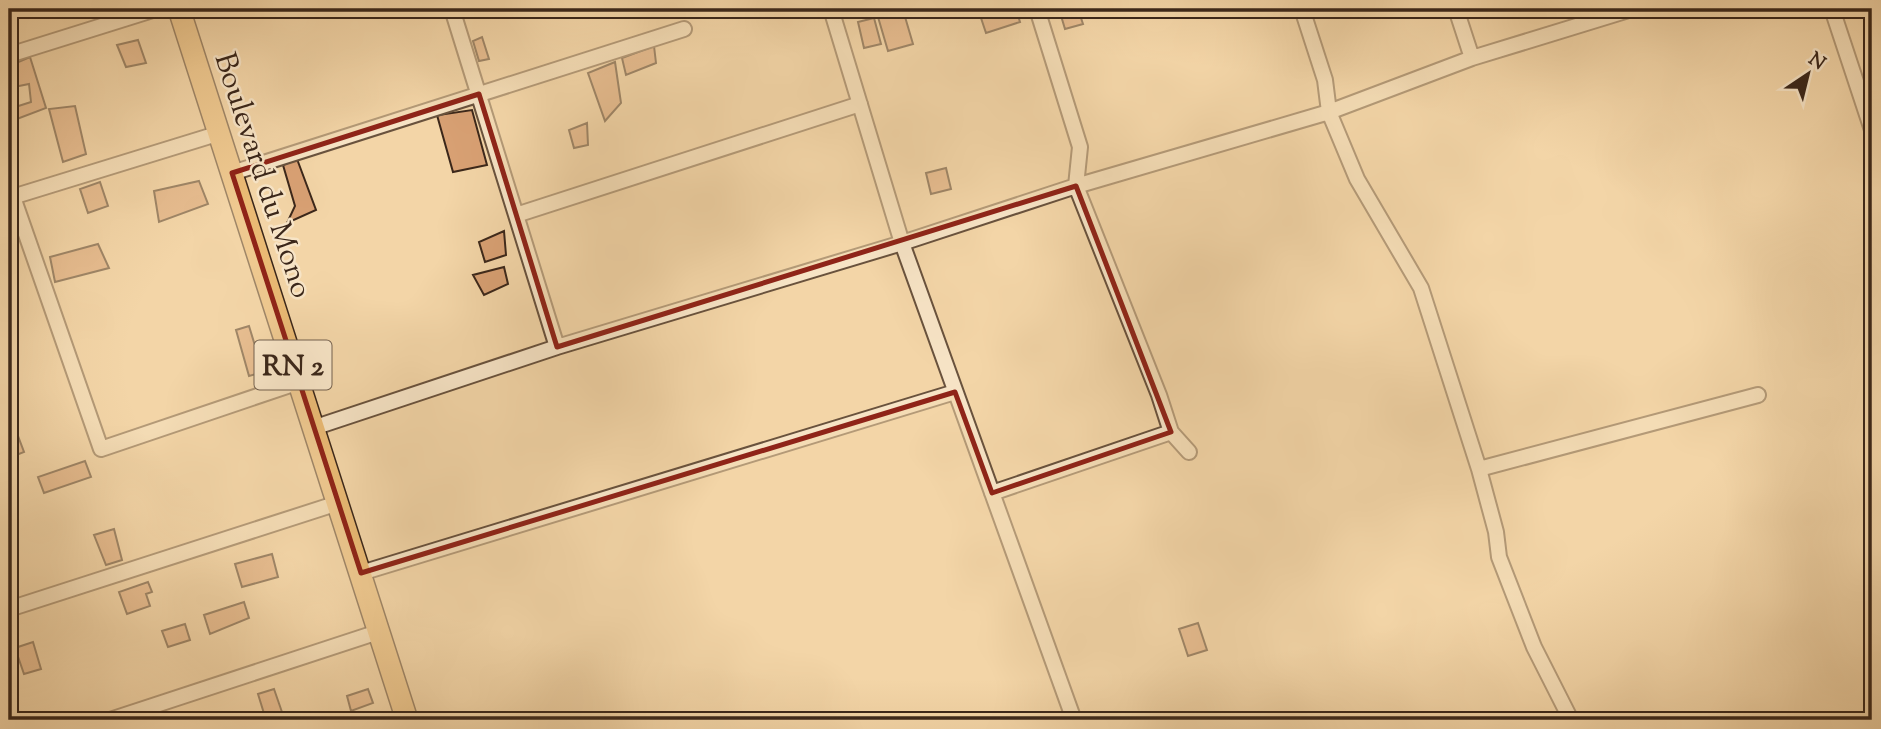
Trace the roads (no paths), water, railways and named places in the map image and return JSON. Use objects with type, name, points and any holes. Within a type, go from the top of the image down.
[{"type":"main road","name":"Boulevard du Mono","points":[[179,9],[407,720]]},
{"type":"street","points":[[9,55],[156,9]]},
{"type":"street","points":[[452,9],[557,347]]},
{"type":"street","points":[[831,9],[902,243],[1074,720]]},
{"type":"street","points":[[1037,9],[1080,147],[1076,186],[1159,395],[1171,432],[1189,452]]},
{"type":"street","points":[[1302,9],[1325,80],[1329,113],[1357,179],[1421,288],[1479,469],[1489,515],[1496,533],[1499,557],[1534,647],[1571,720]]},
{"type":"street","points":[[1456,9],[1472,58]]},
{"type":"street","points":[[313,428],[557,347],[902,243],[1076,186],[1329,113],[1592,15],[1632,9]]},
{"type":"street","points":[[1832,9],[1872,130]]},
{"type":"street","points":[[232,173],[684,29]]},
{"type":"street","points":[[516,215],[860,104]]},
{"type":"street","points":[[220,133],[11,197],[101,449],[299,382]]},
{"type":"street","points":[[361,573],[955,392]]},
{"type":"street","points":[[1479,469],[1758,395]]},
{"type":"street","points":[[992,494],[1171,432]]},
{"type":"street","points":[[10,604],[338,503]]},
{"type":"street","points":[[110,720],[378,632]]}]
